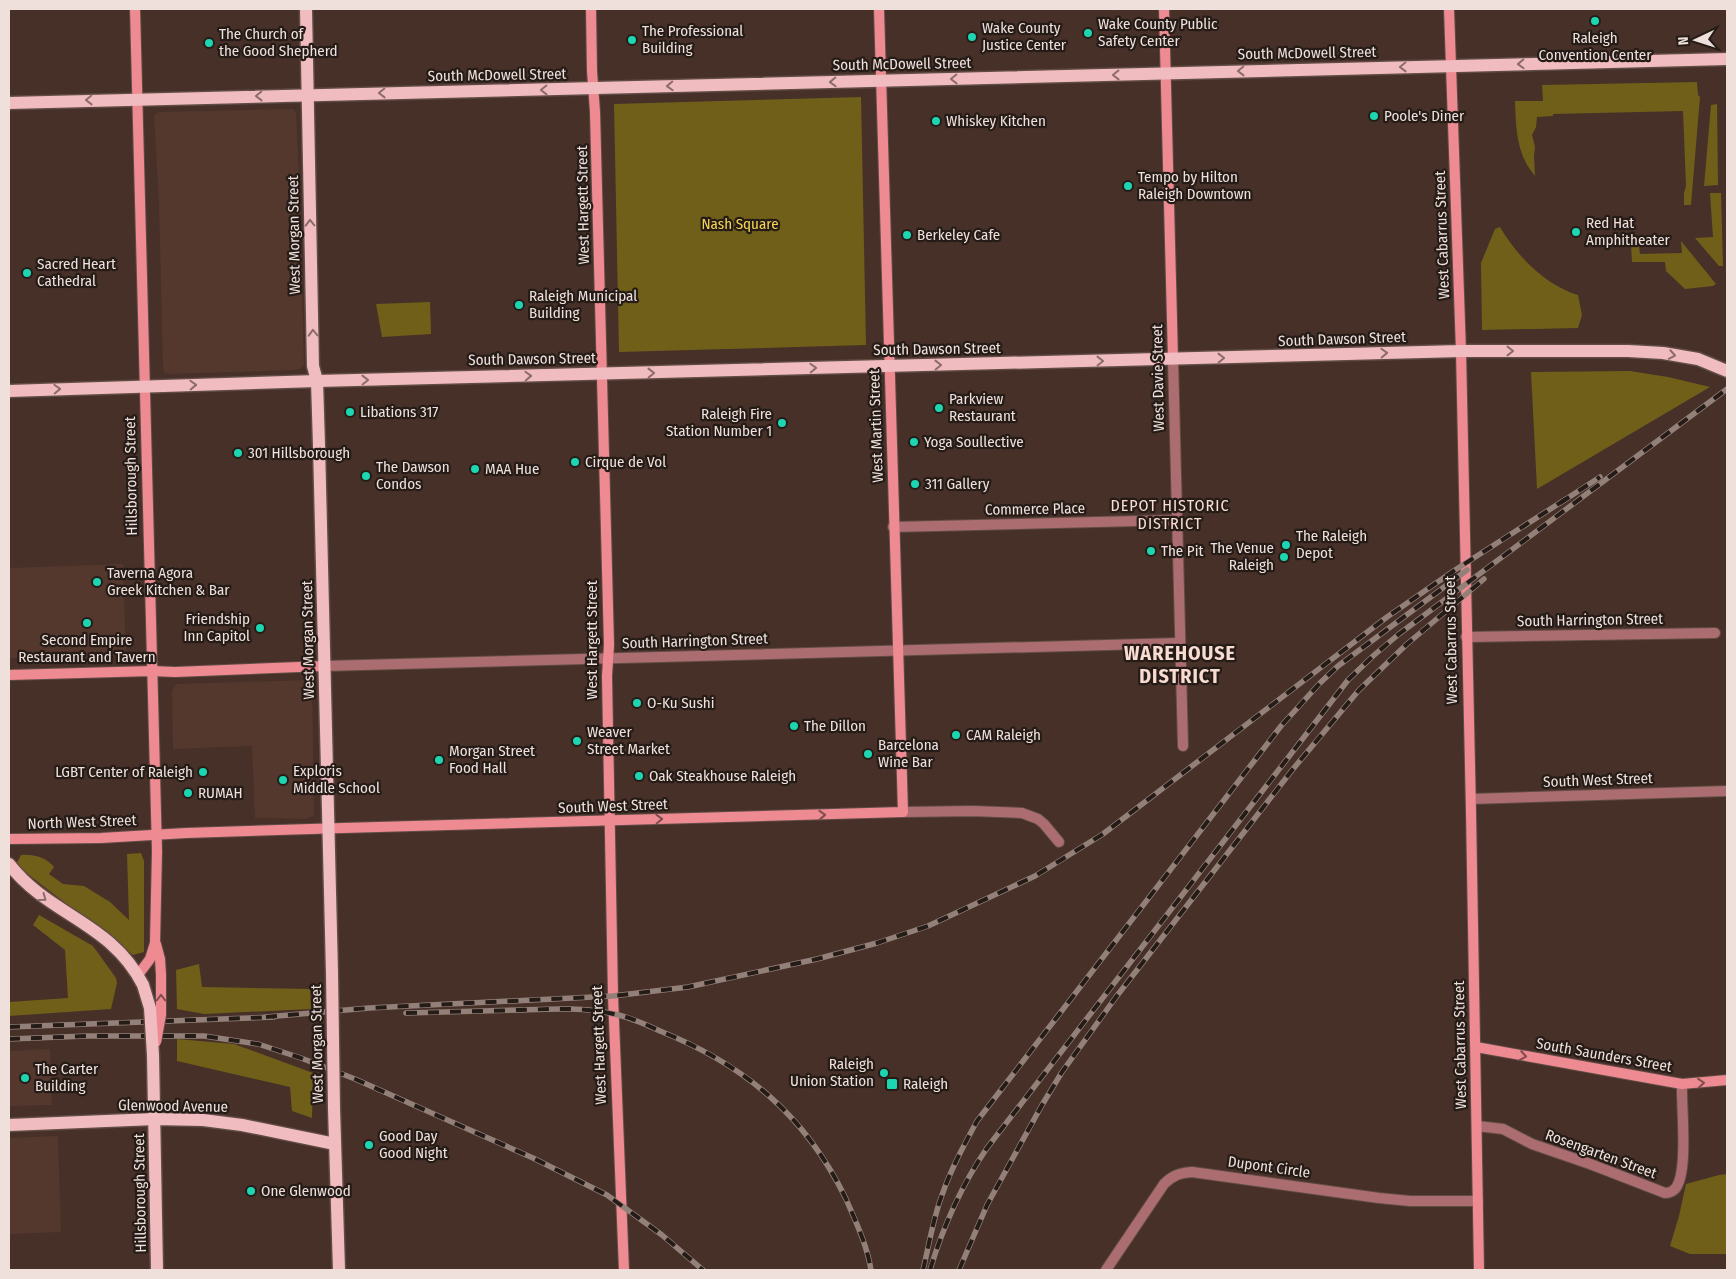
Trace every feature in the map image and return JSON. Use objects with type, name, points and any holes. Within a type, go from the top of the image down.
[{"type":"main road","name":"West Morgan Street","points":[[306,9],[313,338],[314,366],[317,381],[325,666],[339,1270]]},
{"type":"main road","name":"South McDowell Street","points":[[9,102],[1727,59]]},
{"type":"main road","name":"South Dawson Street","points":[[9,391],[317,381],[1461,352],[1628,351],[1663,353],[1698,360],[1727,371]]},
{"type":"main road","points":[[9,864],[27,884],[45,899],[91,927],[112,943],[138,975]]},
{"type":"main road","name":"Hillsborough Street","points":[[138,975],[150,1008],[153,1055],[157,1270]]},
{"type":"main road","name":"Glenwood Avenue","points":[[9,1125],[154,1119],[196,1120],[231,1123],[335,1144]]},
{"type":"street","name":"Hillsborough Street","points":[[135,9],[157,834],[155,943],[150,959],[138,975]]},
{"type":"street","name":"West Hargett Street","points":[[591,9],[609,659],[607,676],[612,996],[624,1270]]},
{"type":"street","name":"West Martin Street","points":[[879,9],[903,812]]},
{"type":"street","name":"West Davie Street","points":[[1164,9],[1183,746]]},
{"type":"street","name":"West Cabarrus Street","points":[[1449,9],[1461,352],[1479,1270]]},
{"type":"street","name":"Commerce Place","points":[[894,527],[1177,520]]},
{"type":"street","name":"South Harrington Street","points":[[1466,638],[1715,633]]},
{"type":"street","name":"South Harrington Street","points":[[9,675],[1180,644]]},
{"type":"street","name":"South West Street","points":[[1471,799],[1727,791]]},
{"type":"street","name":"South West Street","points":[[157,834],[973,811],[1022,812],[1038,819],[1059,842]]},
{"type":"street","name":"North West Street","points":[[9,839],[106,838],[157,834]]},
{"type":"street","name":"Hillsborough Street","points":[[153,1055],[160,1015],[160,959],[155,943]]},
{"type":"street","name":"South Saunders Street","points":[[1476,1047],[1682,1084],[1727,1080]]},
{"type":"street","name":"Rosengarten Street","points":[[1477,1126],[1502,1129],[1532,1144],[1665,1193],[1671,1192],[1678,1185],[1682,1169],[1684,1147],[1682,1084]]},
{"type":"street","name":"Dupont Circle","points":[[1106,1270],[1164,1184],[1171,1177],[1184,1173],[1201,1173],[1410,1201],[1478,1201]]},
{"type":"shaded area","points":[[293,109],[296,113],[300,200],[304,365],[299,369],[293,370],[169,374],[164,372],[154,115],[159,112]]},
{"type":"shaded area","points":[[123,564],[126,656],[9,658],[9,568]]},
{"type":"shaded area","name":"Exploris Middle School","points":[[310,680],[312,684],[314,816],[304,819],[255,818],[252,746],[173,749],[172,691],[176,684]]},
{"type":"shaded area","points":[[50,1049],[52,1105],[9,1106],[9,1051]]},
{"type":"shaded area","points":[[58,1136],[61,1232],[9,1234],[9,1138]]},
{"type":"green space","points":[[1697,82],[1698,95],[1700,97],[1691,205],[1684,205],[1686,186],[1683,111],[1553,114],[1553,116],[1537,117],[1536,127],[1532,135],[1535,147],[1535,176],[1524,159],[1518,140],[1515,101],[1543,101],[1542,85]]},
{"type":"green space","name":"Nash Square","points":[[861,97],[866,345],[619,352],[614,104]]},
{"type":"green space","points":[[1717,104],[1718,185],[1704,186],[1711,105]]},
{"type":"green space","points":[[1710,193],[1721,193],[1723,266],[1719,266],[1695,238],[1713,237]]},
{"type":"green space","points":[[1500,227],[1523,259],[1543,277],[1578,295],[1582,315],[1578,328],[1482,330],[1481,263],[1495,229]]},
{"type":"green space","points":[[1681,241],[1716,284],[1685,289],[1666,271],[1665,262],[1632,262],[1631,245],[1639,246],[1640,254],[1682,253]]},
{"type":"green space","points":[[430,302],[431,334],[382,337],[376,304]]},
{"type":"green space","points":[[1630,371],[1668,377],[1710,387],[1537,489],[1531,372]]},
{"type":"green space","points":[[141,853],[144,861],[144,952],[133,955],[16,865],[21,855],[30,855],[43,859],[54,867],[49,874],[63,884],[84,886],[110,902],[129,920],[127,854]]},
{"type":"green space","points":[[39,915],[93,946],[116,978],[117,983],[111,1009],[9,1016],[9,1002],[68,998],[65,950],[33,925]]},
{"type":"green space","points":[[199,964],[202,987],[310,989],[311,1009],[204,1014],[177,1009],[176,970]]},
{"type":"green space","points":[[177,1039],[234,1044],[313,1073],[312,1118],[292,1111],[290,1087],[177,1061]]},
{"type":"green space","points":[[1727,1174],[1727,1254],[1690,1254],[1670,1246],[1686,1184]]},
{"type":"railway","points":[[930,1270],[954,1207],[969,1177],[987,1148],[1348,680],[1399,634],[1727,389]]},
{"type":"railway","points":[[1560,503],[1600,477]]},
{"type":"railway","points":[[266,1017],[369,1008],[613,996],[688,987],[817,959],[877,943],[928,926],[1035,876],[1103,834],[1387,617],[1455,570],[1566,499]]},
{"type":"railway","points":[[923,1270],[942,1195],[954,1166],[977,1121],[1281,726],[1338,666],[1467,570]]},
{"type":"railway","points":[[959,1270],[987,1205],[1042,1105],[1062,1072],[1116,997],[1293,769],[1359,690],[1407,644],[1484,579]]},
{"type":"railway","points":[[406,1013],[555,1009],[579,1009],[602,1012],[643,1023],[719,1060],[746,1077],[770,1097],[792,1118],[812,1143],[830,1169],[846,1199],[864,1243],[871,1270]]},
{"type":"railway","points":[[9,1027],[274,1017]]},
{"type":"railway","points":[[9,1039],[87,1036],[204,1036],[258,1044],[301,1058],[355,1079],[533,1158],[607,1195],[662,1235],[703,1270]]},
{"type":"place","name":"Raleigh Convention Center","points":[[1595,21]]},
{"type":"place","name":"Wake County Public Safety Center","points":[[1088,33]]},
{"type":"place","name":"Wake County Justice Center","points":[[972,37]]},
{"type":"place","name":"The Professional Building","points":[[632,40]]},
{"type":"place","name":"The Church of the Good Shepherd","points":[[209,43]]},
{"type":"place","name":"Poole's Diner","points":[[1374,116]]},
{"type":"place","name":"Whiskey Kitchen","points":[[936,121]]},
{"type":"place","name":"Tempo by Hilton Raleigh Downtown","points":[[1128,186]]},
{"type":"place","name":"Red Hat Amphitheater","points":[[1576,232]]},
{"type":"place","name":"Berkeley Cafe","points":[[907,235]]},
{"type":"place","name":"Sacred Heart Cathedral","points":[[27,273]]},
{"type":"place","name":"Raleigh Municipal Building","points":[[519,305]]},
{"type":"place","name":"Parkview Restaurant","points":[[939,408]]},
{"type":"place","name":"Libations 317","points":[[350,412]]},
{"type":"place","name":"Raleigh Fire Station Number 1","points":[[782,423]]},
{"type":"place","name":"Yoga Soullective","points":[[914,442]]},
{"type":"place","name":"301 Hillsborough","points":[[238,453]]},
{"type":"place","name":"Cirque de Vol","points":[[575,462]]},
{"type":"place","name":"MAA Hue","points":[[475,469]]},
{"type":"place","name":"The Dawson Condos","points":[[366,476]]},
{"type":"place","name":"311 Gallery","points":[[915,484]]},
{"type":"place","name":"The Raleigh Depot","points":[[1286,545]]},
{"type":"place","name":"The Pit","points":[[1151,551]]},
{"type":"place","name":"The Venue Raleigh","points":[[1284,557]]},
{"type":"place","name":"Taverna Agora Greek Kitchen & Bar","points":[[97,582]]},
{"type":"place","name":"Second Empire Restaurant and Tavern","points":[[87,623]]},
{"type":"place","name":"Friendship Inn Capitol","points":[[260,628]]},
{"type":"place","name":"O-Ku Sushi","points":[[637,703]]},
{"type":"place","name":"The Dillon","points":[[794,726]]},
{"type":"place","name":"CAM Raleigh","points":[[956,735]]},
{"type":"place","name":"Weaver Street Market","points":[[577,741]]},
{"type":"place","name":"Barcelona Wine Bar","points":[[868,754]]},
{"type":"place","name":"Morgan Street Food Hall","points":[[439,760]]},
{"type":"place","name":"LGBT Center of Raleigh","points":[[203,772]]},
{"type":"place","name":"Oak Steakhouse Raleigh","points":[[639,776]]},
{"type":"place","name":"Exploris Middle School","points":[[283,780]]},
{"type":"place","name":"RUMAH","points":[[188,793]]},
{"type":"place","name":"Raleigh Union Station","points":[[884,1073]]},
{"type":"place","name":"The Carter Building","points":[[25,1078]]},
{"type":"place","name":"Raleigh","points":[[892,1084]]},
{"type":"place","name":"Good Day Good Night","points":[[369,1145]]},
{"type":"place","name":"One Glenwood","points":[[251,1191]]},
{"type":"district","name":"DEPOT HISTORIC DISTRICT","points":[[1170,514]]},
{"type":"district","name":"WAREHOUSE DISTRICT","points":[[1180,664]]}]
